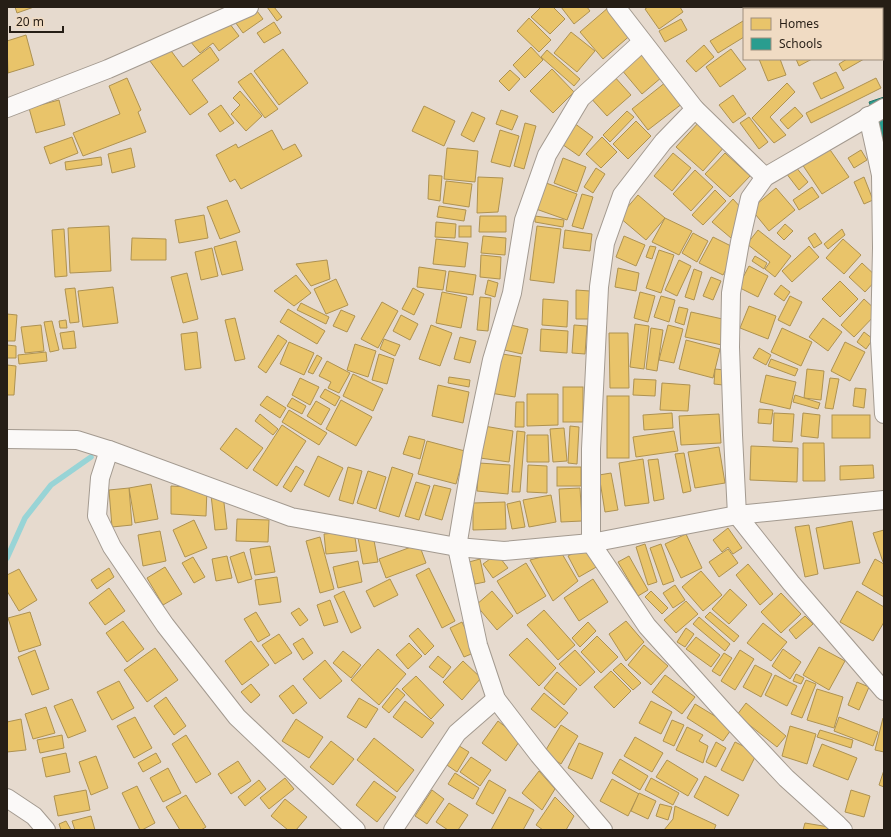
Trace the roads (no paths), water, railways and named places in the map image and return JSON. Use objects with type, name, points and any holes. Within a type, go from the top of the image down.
[{"type":"street","points":[[7,108],[108,69],[249,7]]},
{"type":"street","points":[[616,7],[695,109],[765,177]]},
{"type":"street","points":[[603,830],[539,755],[496,699],[478,645],[457,547],[473,451],[492,360],[512,293],[524,220],[547,155],[581,98],[642,42]]},
{"type":"street","points":[[884,108],[765,177],[750,198],[731,293],[730,347],[737,515],[791,583],[884,691]]},
{"type":"street","points":[[695,109],[663,142],[622,195],[605,244],[599,287],[591,449],[591,543],[647,626],[786,778],[843,830]]},
{"type":"street","points":[[868,116],[881,175],[882,248],[880,341],[884,414]]},
{"type":"street","points":[[7,439],[77,440],[109,450],[291,517],[457,547],[504,551],[591,543],[737,515],[884,500]]},
{"type":"street","points":[[109,450],[100,478],[97,516],[112,547],[165,625],[237,717],[356,830]]},
{"type":"street","points":[[393,830],[457,734],[496,699]]},
{"type":"street","points":[[7,798],[34,816],[46,830]]},
{"type":"waterway","points":[[7,558],[25,518],[51,485],[91,457]]}]
